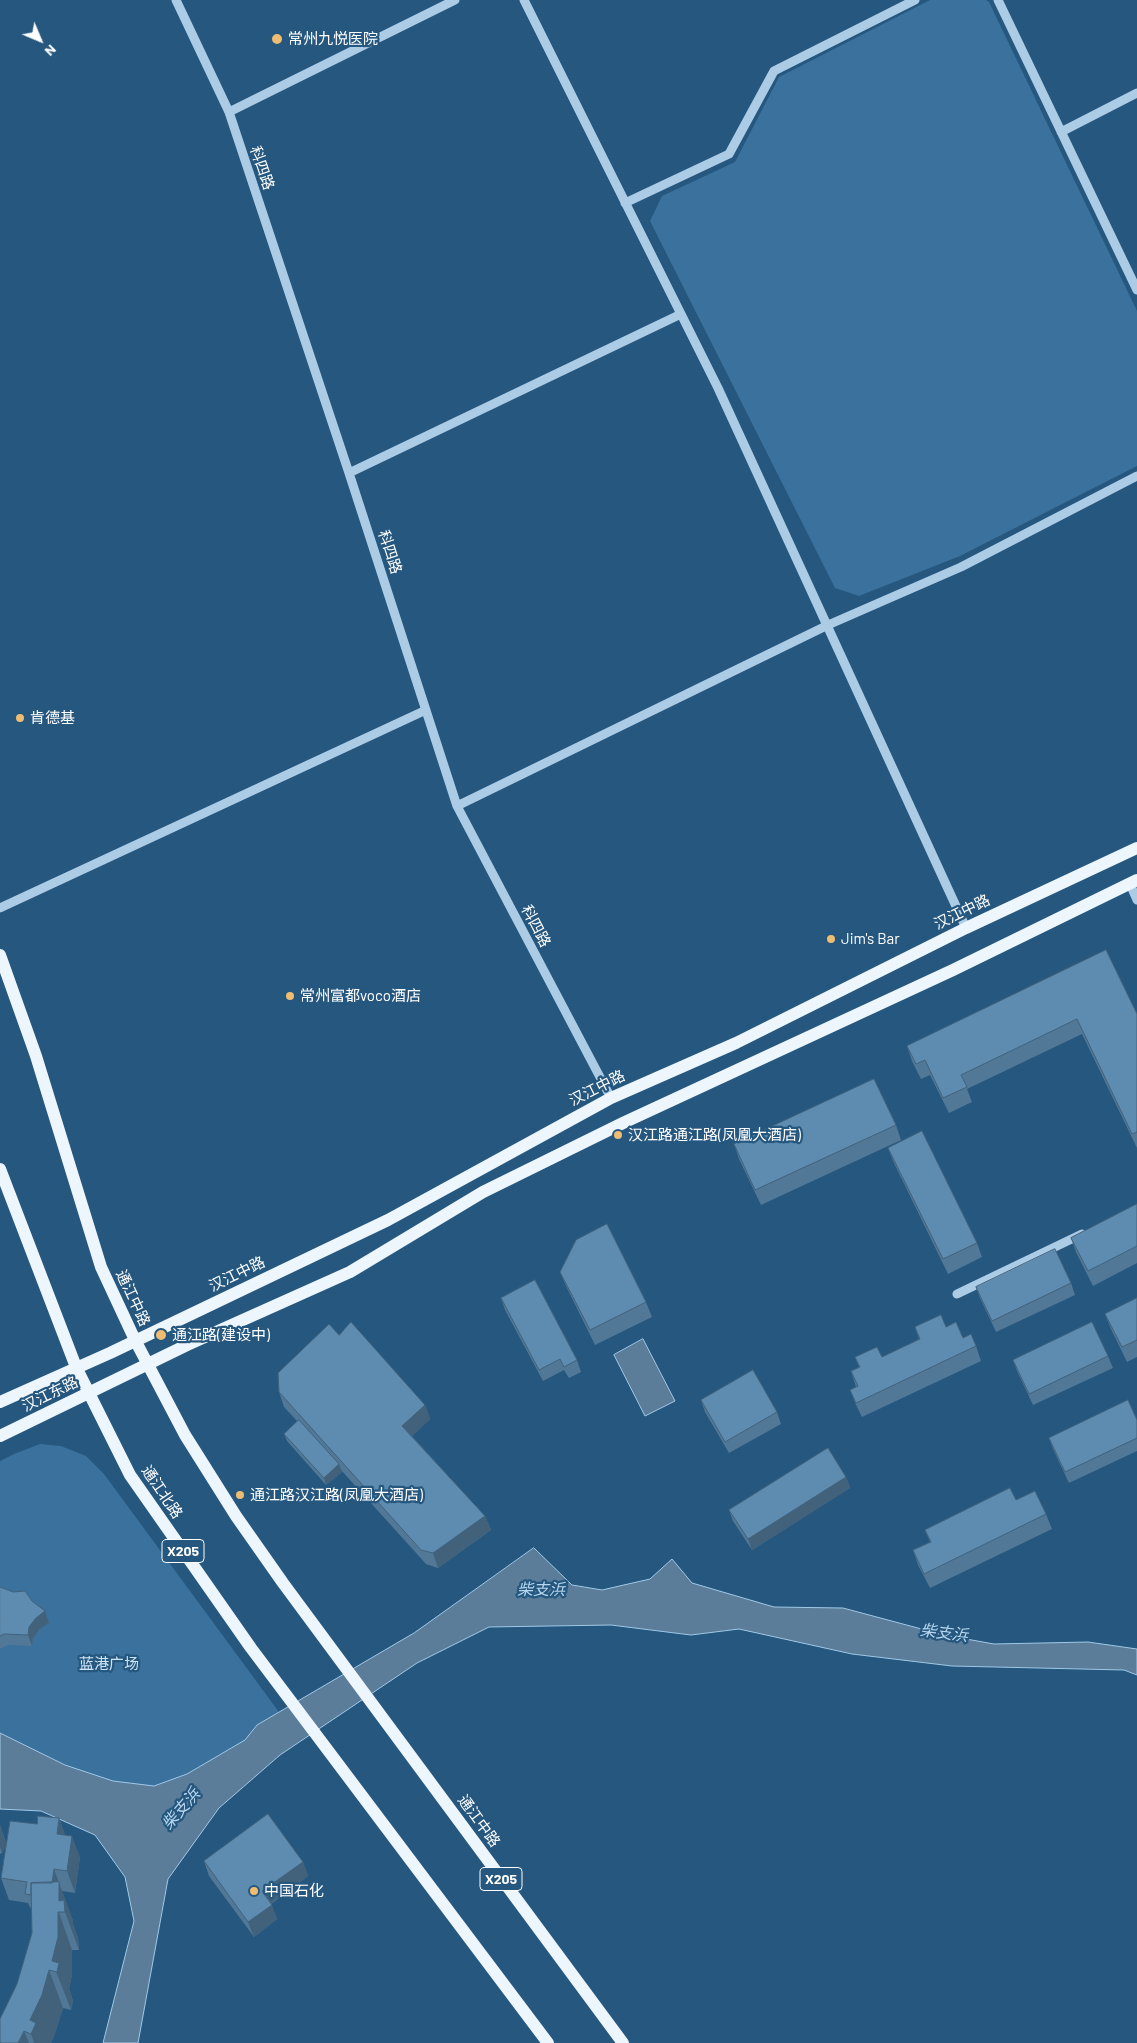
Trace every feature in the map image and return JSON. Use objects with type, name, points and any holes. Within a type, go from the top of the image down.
[{"type":"main road","name":"汉江中路","points":[[76,1367],[388,1220],[611,1098],[736,1043],[966,928],[1137,848]]},
{"type":"main road","points":[[148,1364],[350,1272],[483,1192],[625,1122],[952,970],[1133,882]]},
{"type":"main road","name":"通江中路","points":[[0,955],[36,1056],[101,1267],[185,1435],[236,1516],[622,2043]]},
{"type":"main road","points":[[0,1169],[76,1367]]},
{"type":"main road","name":"汉江东路","points":[[0,1436],[148,1364]]},
{"type":"main road","name":"汉江东路","points":[[0,1402],[76,1367]]},
{"type":"main road","name":"通江北路","points":[[76,1367],[130,1475],[251,1648],[548,2043]]},
{"type":"street","name":"科四路","points":[[176,0],[229,112],[349,472],[457,806],[611,1098]]},
{"type":"street","points":[[229,112],[455,0]]},
{"type":"street","points":[[524,0],[718,388],[966,928]]},
{"type":"street","points":[[625,202],[729,154],[774,71],[914,0]]},
{"type":"street","points":[[998,0],[1137,290]]},
{"type":"street","points":[[1061,132],[1137,93]]},
{"type":"street","points":[[349,472],[681,314]]},
{"type":"street","points":[[457,806],[828,625],[961,567],[1137,476]]},
{"type":"street","points":[[0,908],[426,710]]},
{"type":"street","points":[[1133,882],[1137,900]]},
{"type":"street","points":[[957,1294],[1088,1231]]},
{"type":"green space","points":[[930,0],[986,0],[989,2],[1137,311],[1137,466],[960,556],[859,596],[835,588],[650,221],[662,196],[735,162],[779,77]]},
{"type":"green space","name":"蓝港广场","points":[[40,1444],[61,1446],[86,1456],[104,1474],[279,1712],[257,1725],[245,1740],[187,1774],[154,1786],[113,1781],[65,1765],[0,1733],[0,1461]]},
{"type":"water","points":[[643,1339],[675,1401],[645,1416],[614,1355]]},
{"type":"water","name":"柴支浜","points":[[534,1548],[572,1585],[602,1590],[650,1579],[672,1559],[692,1583],[774,1607],[843,1608],[944,1635],[994,1644],[1088,1642],[1137,1649],[1137,1675],[1124,1670],[952,1666],[852,1654],[739,1629],[691,1635],[611,1625],[489,1627],[417,1663],[280,1755],[219,1808],[168,1879],[138,2043],[103,2043],[134,1921],[125,1877],[95,1835],[41,1811],[0,1809],[0,1733],[65,1765],[113,1781],[154,1786],[187,1774],[245,1740],[257,1725],[414,1633]]},
{"type":"building","points":[[1106,950],[1137,1014],[1137,1132],[1132,1134],[1077,1019],[961,1075],[967,1087],[943,1098],[925,1060],[916,1064],[907,1046]]},
{"type":"building","points":[[874,1079],[896,1125],[755,1190],[734,1144]]},
{"type":"building","points":[[922,1131],[977,1243],[943,1259],[888,1148]]},
{"type":"building","points":[[1137,1204],[1137,1246],[1088,1271],[1071,1238]]},
{"type":"building","points":[[607,1224],[646,1302],[590,1330],[560,1272],[576,1240]]},
{"type":"building","points":[[1055,1249],[1071,1283],[992,1321],[976,1287]]},
{"type":"building","points":[[535,1280],[577,1360],[564,1367],[560,1359],[539,1370],[501,1298]]},
{"type":"building","points":[[1137,1298],[1137,1340],[1122,1347],[1105,1314]]},
{"type":"building","points":[[941,1315],[946,1327],[956,1322],[963,1338],[971,1334],[976,1346],[856,1403],[850,1390],[858,1386],[851,1371],[860,1367],[855,1357],[877,1347],[882,1357],[920,1339],[915,1327]]},
{"type":"building","points":[[351,1322],[425,1405],[402,1426],[485,1516],[433,1553],[421,1550],[279,1392],[278,1373],[329,1324],[339,1335]]},
{"type":"building","points":[[1092,1322],[1108,1356],[1029,1394],[1013,1360]]},
{"type":"building","points":[[753,1370],[777,1412],[725,1442],[701,1400]]},
{"type":"building","points":[[1128,1400],[1137,1420],[1137,1438],[1065,1472],[1049,1438]]},
{"type":"building","points":[[299,1420],[339,1464],[324,1478],[284,1434]]},
{"type":"building","points":[[828,1448],[846,1477],[748,1539],[729,1510]]},
{"type":"building","points":[[1010,1488],[1016,1500],[1035,1491],[1046,1514],[924,1574],[913,1550],[931,1542],[925,1530]]},
{"type":"building","points":[[0,1587],[13,1592],[25,1591],[32,1601],[45,1611],[29,1627],[28,1635],[4,1634],[0,1636]]},
{"type":"building","name":"中国石化","points":[[268,1814],[303,1862],[262,1891],[272,1905],[248,1922],[204,1861]]},
{"type":"building","points":[[38,1816],[59,1818],[57,1834],[72,1836],[67,1871],[54,1869],[52,1883],[31,1883],[31,1895],[25,1894],[27,1882],[1,1878],[10,1821],[37,1824]]},
{"type":"building","points":[[59,1882],[59,1901],[64,1900],[65,1912],[58,1912],[58,1937],[52,1961],[59,1963],[57,1972],[49,1970],[42,1995],[30,2020],[36,2023],[31,2034],[24,2031],[18,2043],[0,2043],[0,2019],[17,1984],[32,1933],[31,1883]]},
{"type":"place","name":"常州九悦医院","points":[[277,39]]},
{"type":"place","name":"肯德基","points":[[20,718]]},
{"type":"place","name":"Jim's Bar","points":[[831,939]]},
{"type":"place","name":"常州富都voco酒店","points":[[290,996]]},
{"type":"place","name":"汉江路通江路(凤凰大酒店)","points":[[618,1135]]},
{"type":"place","name":"通江路(建设中)","points":[[161,1335]]},
{"type":"place","name":"通江路汉江路(凤凰大酒店)","points":[[240,1495]]},
{"type":"place","name":"中国石化","points":[[254,1891]]}]
